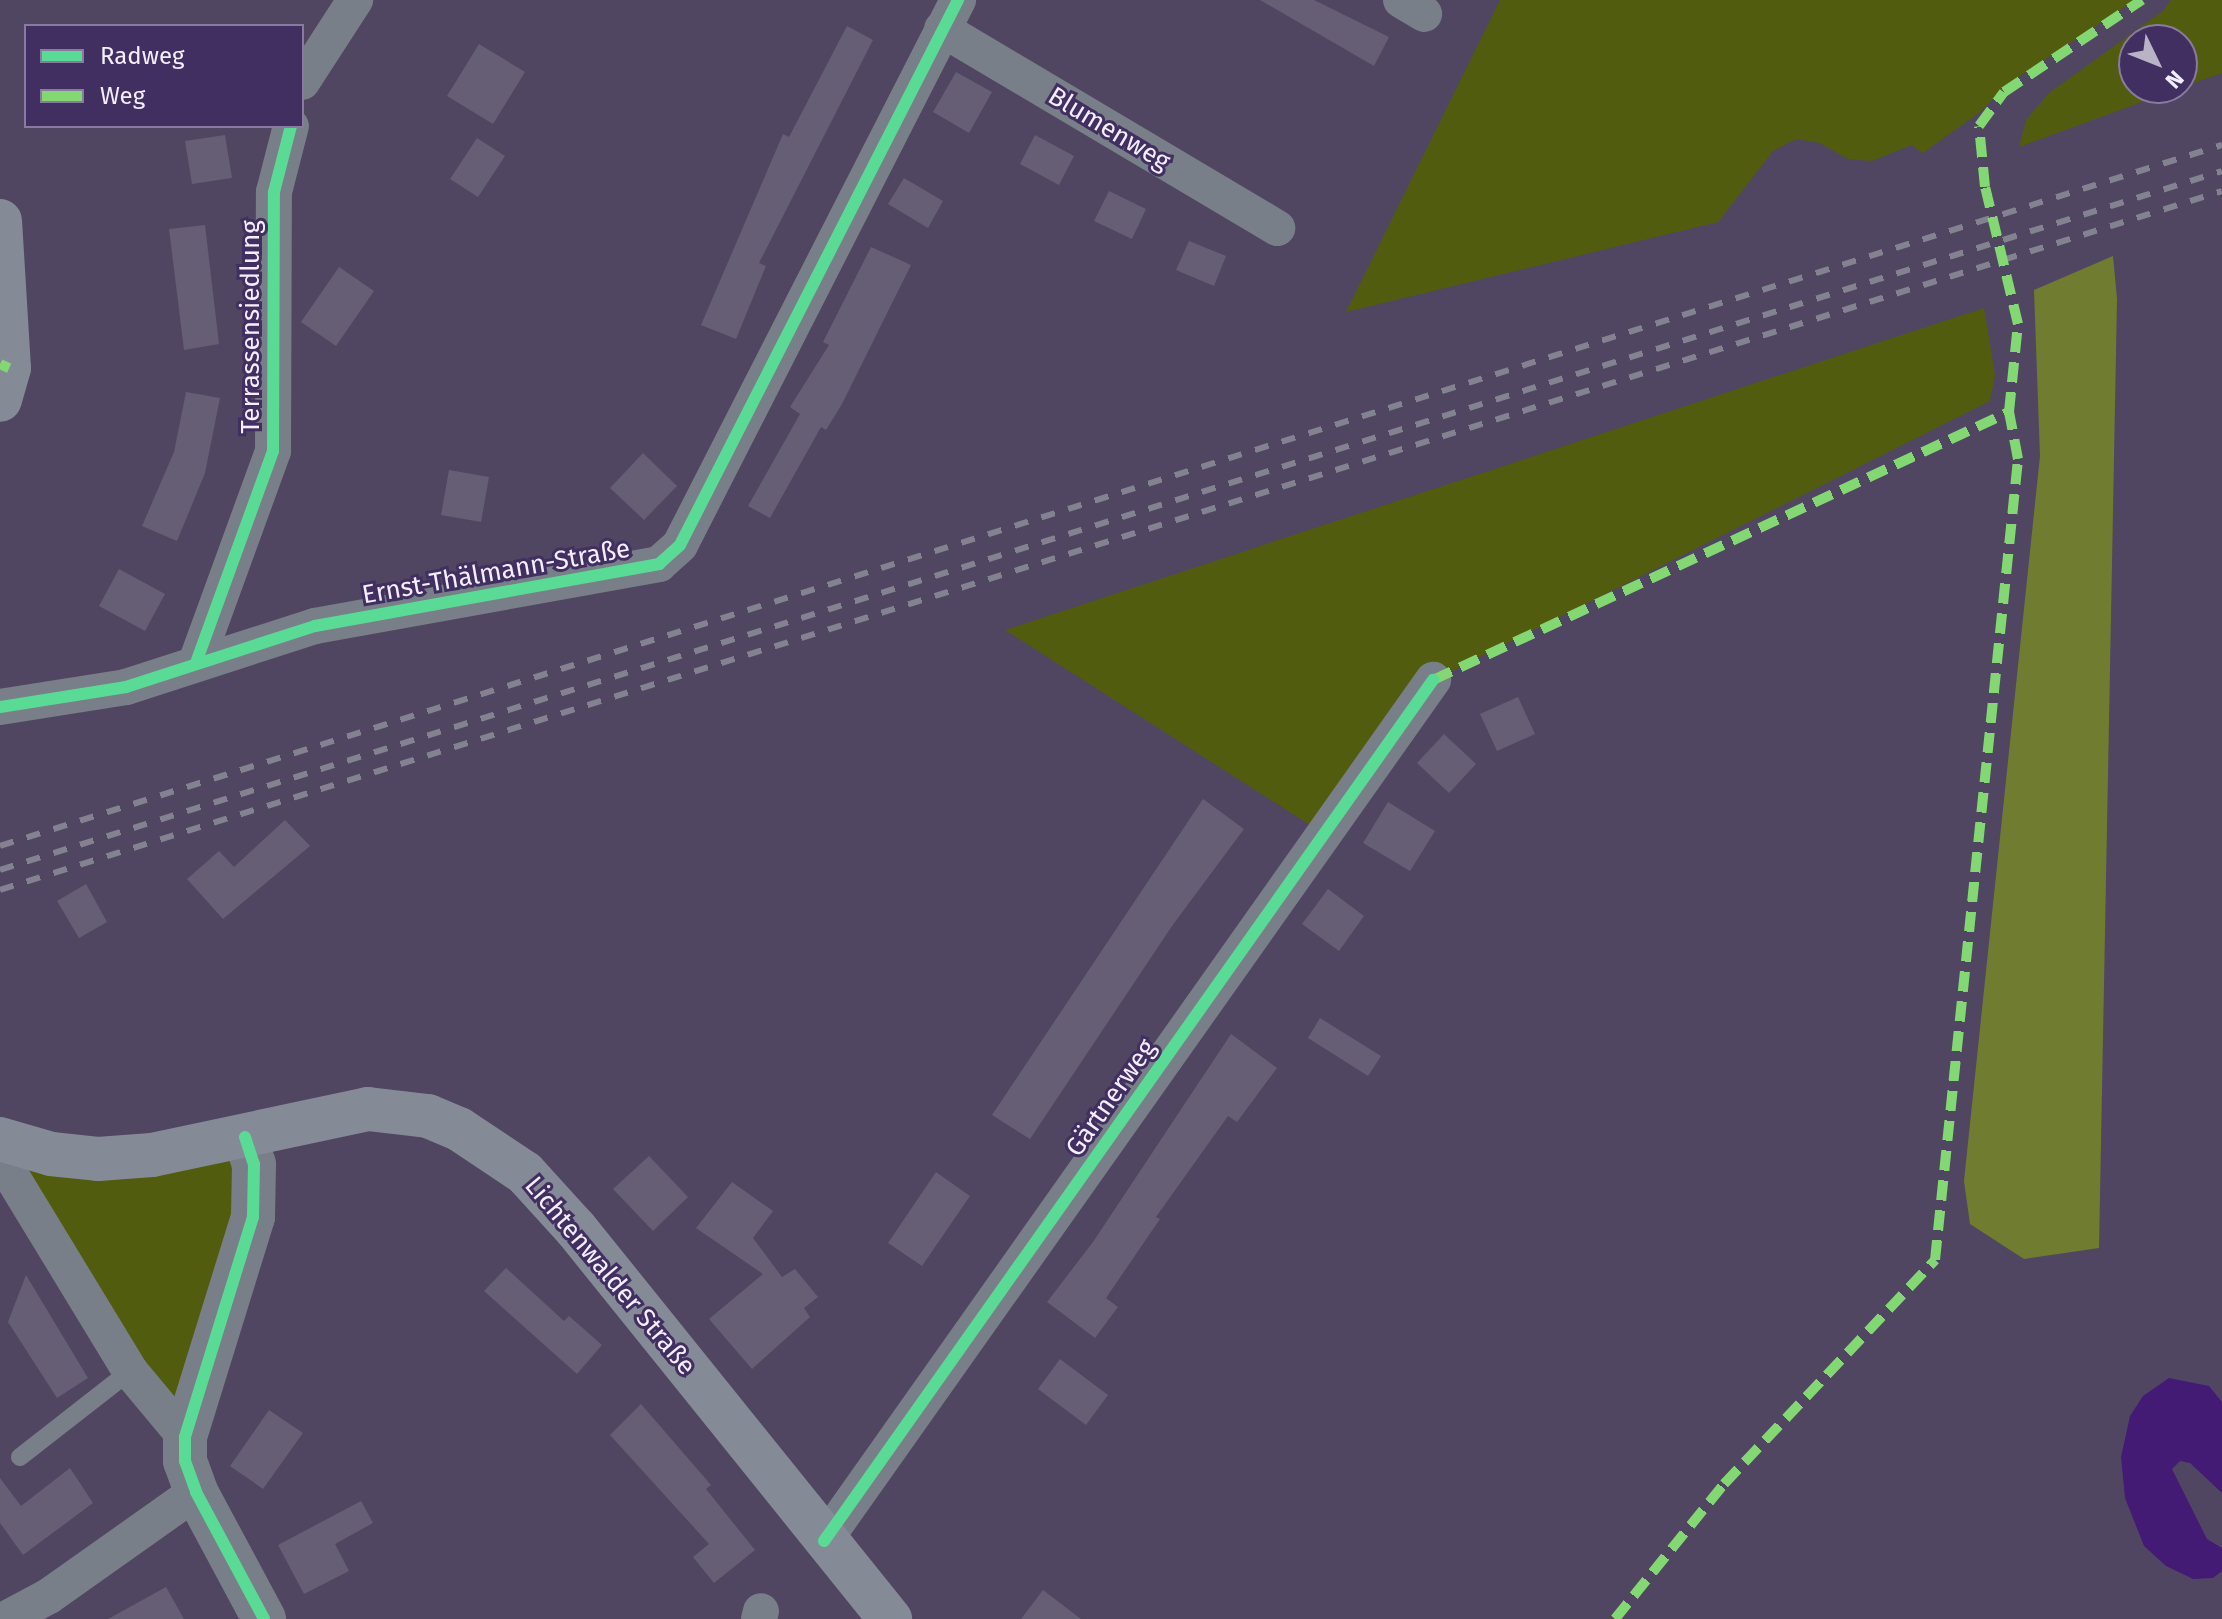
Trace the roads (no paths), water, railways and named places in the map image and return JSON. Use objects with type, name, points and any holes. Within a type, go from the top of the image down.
[{"type":"main road","points":[[0,221],[9,368],[0,400]]},
{"type":"main road","name":"Lichtenwalder Straße","points":[[0,1139],[51,1154],[98,1159],[152,1155],[245,1137],[322,1117],[398,1111],[428,1116],[497,1150],[576,1229],[824,1541],[890,1619]]},
{"type":"street","points":[[304,79],[355,0]]},
{"type":"street","name":"Blumenweg","points":[[950,14],[1277,228]]},
{"type":"street","name":"Ernst-Thälmann-Straße","points":[[0,707],[126,687],[197,660],[315,626],[659,564],[680,545],[950,14]]},
{"type":"street","name":"Terrassensiedlung","points":[[197,660],[273,451],[274,192],[290,128]]},
{"type":"street","name":"Gärtnerweg","points":[[824,1541],[1433,680]]},
{"type":"street","points":[[245,1137],[254,1164],[253,1217],[185,1437],[185,1461],[196,1492],[264,1619]]},
{"type":"street","points":[[0,1157],[130,1371],[185,1437]]},
{"type":"street","points":[[6,1619],[49,1596],[196,1492]]},
{"type":"lane","points":[[20,1457],[130,1371]]},
{"type":"railway","points":[[0,846],[2222,145]]},
{"type":"railway","points":[[0,870],[2222,171]]},
{"type":"railway","points":[[0,890],[2222,191]]}]
